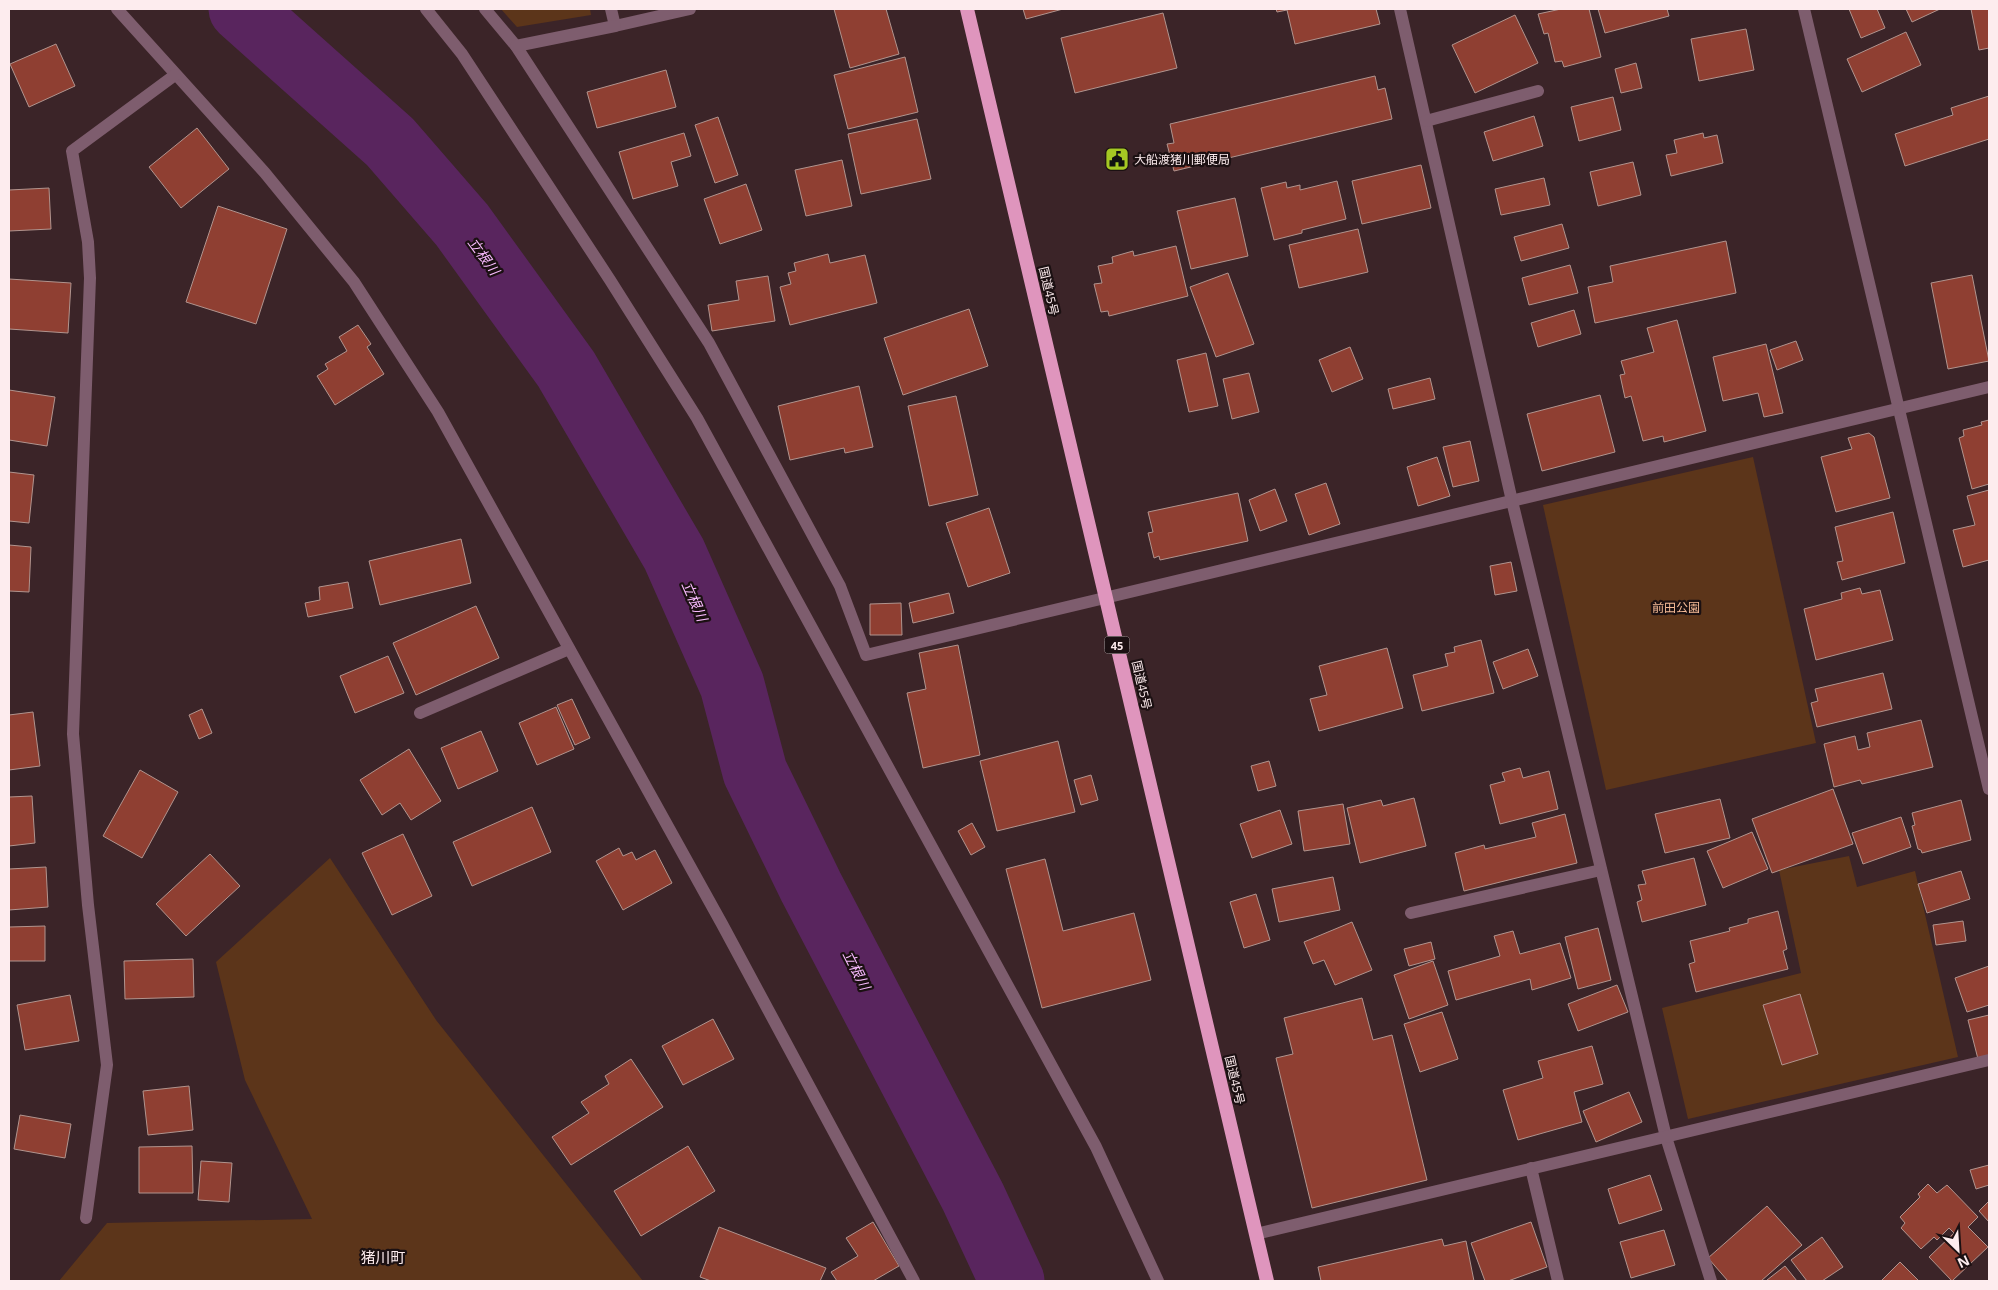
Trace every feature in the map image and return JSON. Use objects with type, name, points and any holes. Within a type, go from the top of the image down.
[{"type":"highway","name":"国道45号","points":[[967,9],[1267,1281]]},
{"type":"street","points":[[117,9],[138,30],[175,75],[265,173],[354,282],[438,412],[722,924],[902,1255],[914,1281]]},
{"type":"street","points":[[426,9],[462,54],[610,280],[696,418],[1096,1147],[1158,1281]]},
{"type":"street","points":[[485,9],[516,46],[710,343],[840,586],[866,655],[1989,387]]},
{"type":"street","points":[[611,9],[615,26]]},
{"type":"street","points":[[516,46],[690,9]]},
{"type":"street","points":[[1400,9],[1512,501],[1666,1136],[1711,1281]]},
{"type":"street","points":[[1804,9],[1989,789]]},
{"type":"street","points":[[86,1218],[107,1065],[88,905],[73,734],[90,278],[88,242],[72,151],[175,75]]},
{"type":"street","points":[[1426,121],[1538,91]]},
{"type":"street","points":[[420,713],[569,649]]},
{"type":"street","points":[[1412,913],[1601,870]]},
{"type":"street","points":[[1256,1234],[1989,1060]]},
{"type":"street","points":[[1531,1168],[1558,1281]]},
{"type":"green space","points":[[501,9],[590,9],[591,15],[517,27]]},
{"type":"green space","name":"前田公園","points":[[1753,457],[1816,743],[1606,790],[1543,505]]},
{"type":"green space","points":[[1849,856],[1857,887],[1915,871],[1958,1057],[1688,1119],[1662,1008],[1801,973],[1779,870]]},
{"type":"green space","points":[[330,858],[436,1020],[643,1281],[59,1281],[107,1223],[312,1219],[245,1080],[216,962]]},
{"type":"building","points":[[834,9],[886,9],[899,54],[850,68]]},
{"type":"building","points":[[1023,9],[1063,9],[1026,19]]},
{"type":"building","points":[[1276,9],[1376,9],[1380,24],[1295,44],[1287,10],[1277,12]]},
{"type":"building","points":[[1561,9],[1589,9],[1601,57],[1564,67],[1562,61],[1555,62],[1548,33],[1544,34],[1538,14]]},
{"type":"building","points":[[1598,9],[1667,9],[1669,16],[1605,33]]},
{"type":"building","points":[[1849,9],[1877,9],[1885,28],[1861,38]]},
{"type":"building","points":[[1906,9],[1940,9],[1912,22]]},
{"type":"building","points":[[1971,9],[1989,9],[1989,48],[1979,50]]},
{"type":"building","points":[[1163,13],[1177,68],[1075,93],[1061,38]]},
{"type":"building","points":[[1515,15],[1538,63],[1475,93],[1452,45]]},
{"type":"building","points":[[1746,29],[1754,70],[1699,81],[1691,39]]},
{"type":"building","points":[[1906,32],[1921,65],[1862,92],[1847,59]]},
{"type":"building","points":[[56,44],[75,86],[29,107],[10,64]]},
{"type":"building","points":[[905,57],[918,112],[848,129],[834,75]]},
{"type":"building","points":[[1636,63],[1642,88],[1621,93],[1615,69]]},
{"type":"building","points":[[666,70],[676,107],[597,128],[587,92]]},
{"type":"building","points":[[1375,76],[1378,90],[1385,88],[1392,119],[1174,171],[1167,144],[1174,143],[1170,124]]},
{"type":"building","points":[[1989,96],[1989,139],[1905,166],[1895,134],[1953,115],[1951,108]]},
{"type":"building","points":[[1613,97],[1621,130],[1579,141],[1571,107]]},
{"type":"building","points":[[1534,116],[1543,146],[1493,161],[1484,132]]},
{"type":"building","points":[[718,117],[738,175],[715,183],[695,125]]},
{"type":"building","points":[[917,119],[931,179],[861,194],[848,134]]},
{"type":"building","points":[[197,128],[229,169],[181,208],[149,167]]},
{"type":"building","points":[[684,133],[691,156],[671,162],[678,186],[633,199],[619,152]]},
{"type":"building","points":[[1703,133],[1704,138],[1717,135],[1723,163],[1671,176],[1666,155],[1677,153],[1674,140]]},
{"type":"building","points":[[842,160],[852,206],[806,216],[795,170]]},
{"type":"building","points":[[1633,162],[1641,195],[1598,206],[1590,172]]},
{"type":"building","points":[[1421,165],[1431,208],[1362,224],[1352,181]]},
{"type":"building","points":[[1544,178],[1550,205],[1501,215],[1495,189]]},
{"type":"building","points":[[1337,181],[1346,219],[1302,230],[1302,233],[1274,240],[1261,188],[1286,182],[1287,188],[1300,185],[1300,190]]},
{"type":"building","points":[[746,184],[762,230],[720,244],[704,199]]},
{"type":"building","points":[[49,188],[51,229],[9,231],[9,190]]},
{"type":"building","points":[[1235,198],[1248,256],[1191,269],[1177,211]]},
{"type":"building","points":[[218,206],[287,229],[256,324],[186,302]]},
{"type":"building","points":[[1562,224],[1569,248],[1521,261],[1514,237]]},
{"type":"building","points":[[1358,229],[1368,272],[1299,288],[1289,245]]},
{"type":"building","points":[[1726,241],[1736,293],[1595,323],[1588,287],[1613,282],[1610,266]]},
{"type":"building","points":[[1176,246],[1188,296],[1109,316],[1108,311],[1101,312],[1094,284],[1102,283],[1098,266],[1113,263],[1112,257],[1133,251],[1134,256]]},
{"type":"building","points":[[828,254],[830,263],[865,255],[877,303],[790,325],[780,287],[791,284],[788,273],[796,271],[794,263]]},
{"type":"building","points":[[1570,265],[1578,293],[1529,305],[1522,278]]},
{"type":"building","points":[[1228,273],[1254,344],[1216,357],[1190,287]]},
{"type":"building","points":[[1972,275],[1989,361],[1948,369],[1931,283]]},
{"type":"building","points":[[768,276],[775,321],[712,331],[708,305],[739,300],[736,281]]},
{"type":"building","points":[[9,279],[71,283],[68,333],[9,329]]},
{"type":"building","points":[[969,309],[988,366],[903,395],[884,338]]},
{"type":"building","points":[[1574,310],[1581,334],[1538,347],[1531,323]]},
{"type":"building","points":[[1677,320],[1706,431],[1664,442],[1663,436],[1643,441],[1631,396],[1625,398],[1620,375],[1625,374],[1621,361],[1654,352],[1647,328]]},
{"type":"building","points":[[358,325],[371,344],[367,347],[384,374],[335,405],[317,376],[328,369],[325,364],[347,351],[339,337]]},
{"type":"building","points":[[1796,341],[1803,360],[1777,370],[1770,350]]},
{"type":"building","points":[[1766,344],[1783,413],[1764,417],[1758,393],[1723,401],[1713,357]]},
{"type":"building","points":[[1350,347],[1363,379],[1332,392],[1319,360]]},
{"type":"building","points":[[1206,353],[1218,406],[1189,412],[1177,360]]},
{"type":"building","points":[[1249,373],[1259,412],[1232,419],[1223,379]]},
{"type":"building","points":[[1430,378],[1435,399],[1393,409],[1388,389]]},
{"type":"building","points":[[859,386],[873,447],[845,453],[844,448],[790,460],[778,406]]},
{"type":"building","points":[[9,390],[55,397],[47,446],[9,440]]},
{"type":"building","points":[[1600,395],[1615,452],[1542,471],[1527,414]]},
{"type":"building","points":[[956,396],[978,495],[929,506],[908,406]]},
{"type":"building","points":[[1989,420],[1989,484],[1972,489],[1959,438],[1964,436],[1963,430],[1982,425],[1981,422]]},
{"type":"building","points":[[1869,433],[1874,437],[1890,498],[1836,512],[1821,457],[1852,449],[1848,438]]},
{"type":"building","points":[[1470,441],[1479,481],[1453,487],[1443,447]]},
{"type":"building","points":[[1437,457],[1450,496],[1418,506],[1407,467]]},
{"type":"building","points":[[9,472],[34,475],[29,523],[9,521]]},
{"type":"building","points":[[1326,483],[1340,524],[1309,535],[1295,494]]},
{"type":"building","points":[[1275,489],[1287,521],[1260,531],[1249,500]]},
{"type":"building","points":[[1989,490],[1989,560],[1963,567],[1953,530],[1975,525],[1967,496]]},
{"type":"building","points":[[1238,493],[1248,541],[1160,560],[1159,556],[1154,558],[1148,533],[1153,532],[1148,512]]},
{"type":"building","points":[[989,508],[1010,573],[968,587],[946,523]]},
{"type":"building","points":[[1893,512],[1905,563],[1842,580],[1837,562],[1843,561],[1835,527]]},
{"type":"building","points":[[461,539],[471,583],[380,605],[369,561]]},
{"type":"building","points":[[9,545],[31,547],[29,592],[9,591]]},
{"type":"building","points":[[1511,562],[1517,591],[1495,595],[1490,566]]},
{"type":"building","points":[[348,582],[353,608],[308,617],[305,603],[320,600],[319,587]]},
{"type":"building","points":[[1860,588],[1862,594],[1880,590],[1893,640],[1816,660],[1804,609],[1842,599],[1841,593]]},
{"type":"building","points":[[949,593],[954,613],[913,623],[909,603]]},
{"type":"building","points":[[901,603],[902,635],[870,635],[870,604]]},
{"type":"building","points":[[476,606],[499,658],[416,695],[393,643]]},
{"type":"building","points":[[1481,640],[1494,693],[1422,711],[1413,675],[1448,666],[1445,654],[1455,652],[1454,647]]},
{"type":"building","points":[[958,645],[980,755],[923,768],[907,693],[926,689],[919,653]]},
{"type":"building","points":[[1387,648],[1403,708],[1319,731],[1310,699],[1327,695],[1319,666]]},
{"type":"building","points":[[1528,649],[1538,676],[1503,689],[1493,662]]},
{"type":"building","points":[[388,656],[404,693],[355,713],[340,676]]},
{"type":"building","points":[[1883,673],[1892,709],[1817,727],[1811,703],[1818,701],[1815,689]]},
{"type":"building","points":[[572,699],[590,738],[575,745],[557,705]]},
{"type":"building","points":[[556,707],[574,749],[537,765],[519,723]]},
{"type":"building","points":[[202,709],[212,733],[199,739],[189,715]]},
{"type":"building","points":[[33,712],[40,766],[9,770],[9,715]]},
{"type":"building","points":[[1921,720],[1933,767],[1862,784],[1860,780],[1834,787],[1824,744],[1855,736],[1858,750],[1870,747],[1867,733]]},
{"type":"building","points":[[481,731],[498,771],[458,789],[441,748]]},
{"type":"building","points":[[1058,741],[1075,812],[997,831],[980,761]]},
{"type":"building","points":[[409,749],[441,801],[411,820],[400,803],[382,815],[360,780]]},
{"type":"building","points":[[1269,761],[1276,786],[1258,791],[1251,766]]},
{"type":"building","points":[[1520,768],[1523,778],[1549,771],[1558,809],[1500,824],[1490,785],[1505,781],[1502,773]]},
{"type":"building","points":[[140,770],[178,792],[142,858],[103,836]]},
{"type":"building","points":[[1091,775],[1098,800],[1081,805],[1074,780]]},
{"type":"building","points":[[1833,789],[1853,844],[1772,873],[1752,819]]},
{"type":"building","points":[[32,796],[35,843],[9,846],[9,797]]},
{"type":"building","points":[[1414,798],[1426,846],[1360,863],[1347,808],[1381,800],[1383,806]]},
{"type":"building","points":[[1720,799],[1730,838],[1665,853],[1655,814]]},
{"type":"building","points":[[1961,800],[1971,840],[1922,853],[1918,849],[1912,826],[1915,825],[1912,813]]},
{"type":"building","points":[[1343,804],[1350,844],[1304,851],[1298,811]]},
{"type":"building","points":[[532,807],[551,852],[472,886],[453,842]]},
{"type":"building","points":[[1280,810],[1292,844],[1252,858],[1240,824]]},
{"type":"building","points":[[1565,814],[1577,863],[1464,891],[1455,853],[1484,845],[1485,849],[1536,837],[1532,823]]},
{"type":"building","points":[[1901,817],[1911,847],[1863,864],[1852,833]]},
{"type":"building","points":[[972,823],[985,847],[971,855],[958,831]]},
{"type":"building","points":[[1752,832],[1768,869],[1723,888],[1707,851]]},
{"type":"building","points":[[403,834],[432,896],[392,915],[362,853]]},
{"type":"building","points":[[619,848],[623,856],[632,852],[636,860],[655,850],[672,883],[623,910],[596,861]]},
{"type":"building","points":[[210,854],[240,886],[186,936],[156,904]]},
{"type":"building","points":[[1694,858],[1706,905],[1642,922],[1637,902],[1642,900],[1638,885],[1646,884],[1642,871]]},
{"type":"building","points":[[1045,859],[1063,931],[1134,913],[1151,980],[1042,1008],[1006,869]]},
{"type":"building","points":[[46,867],[48,907],[9,910],[9,869]]},
{"type":"building","points":[[1961,871],[1970,899],[1927,913],[1918,884]]},
{"type":"building","points":[[1333,877],[1340,910],[1279,922],[1272,889]]},
{"type":"building","points":[[1256,894],[1270,940],[1244,948],[1230,902]]},
{"type":"building","points":[[1778,911],[1787,949],[1783,951],[1788,969],[1696,992],[1689,964],[1695,962],[1690,941],[1730,931],[1729,928],[1748,923],[1748,919]]},
{"type":"building","points":[[1963,921],[1966,941],[1936,945],[1933,925]]},
{"type":"building","points":[[1352,922],[1372,970],[1335,985],[1324,960],[1313,964],[1304,942]]},
{"type":"building","points":[[45,926],[45,961],[9,961],[9,927]]},
{"type":"building","points":[[1598,928],[1611,980],[1578,989],[1565,937]]},
{"type":"building","points":[[1513,931],[1520,954],[1560,943],[1571,978],[1532,990],[1530,979],[1456,1000],[1448,971],[1500,956],[1494,936]]},
{"type":"building","points":[[1431,942],[1435,959],[1409,966],[1404,949]]},
{"type":"building","points":[[193,959],[194,997],[125,999],[124,961]]},
{"type":"building","points":[[1433,961],[1448,1005],[1409,1019],[1394,975]]},
{"type":"building","points":[[1989,966],[1989,1005],[1967,1012],[1955,978]]},
{"type":"building","points":[[1617,985],[1628,1012],[1578,1031],[1568,1004]]},
{"type":"building","points":[[1800,994],[1818,1054],[1782,1065],[1763,1005]]},
{"type":"building","points":[[70,995],[79,1041],[25,1050],[17,1005]]},
{"type":"building","points":[[1362,998],[1373,1040],[1392,1035],[1427,1180],[1312,1208],[1276,1058],[1293,1054],[1284,1018]]},
{"type":"building","points":[[1442,1012],[1458,1059],[1420,1072],[1404,1024]]},
{"type":"building","points":[[1989,1015],[1989,1056],[1978,1059],[1968,1020]]},
{"type":"building","points":[[713,1019],[734,1059],[683,1085],[662,1046]]},
{"type":"building","points":[[1592,1046],[1603,1084],[1574,1092],[1582,1122],[1518,1140],[1503,1090],[1543,1078],[1538,1061]]},
{"type":"building","points":[[631,1059],[663,1107],[571,1165],[552,1137],[589,1113],[581,1102],[609,1084],[605,1076]]},
{"type":"building","points":[[189,1086],[193,1130],[148,1135],[143,1091]]},
{"type":"building","points":[[1629,1092],[1642,1122],[1596,1142],[1583,1111]]},
{"type":"building","points":[[20,1115],[71,1124],[65,1158],[14,1149]]},
{"type":"building","points":[[192,1146],[193,1193],[139,1193],[139,1147]]},
{"type":"building","points":[[688,1146],[715,1191],[641,1236],[614,1191]]},
{"type":"building","points":[[201,1161],[232,1163],[229,1202],[198,1200]]},
{"type":"building","points":[[1989,1165],[1989,1185],[1976,1189],[1970,1170]]},
{"type":"building","points":[[1650,1175],[1662,1210],[1619,1224],[1608,1189]]},
{"type":"building","points":[[1928,1184],[1937,1193],[1947,1185],[1978,1217],[1968,1227],[1988,1247],[1952,1281],[1929,1257],[1954,1233],[1949,1228],[1937,1240],[1934,1237],[1921,1249],[1901,1228],[1905,1223],[1900,1217],[1920,1197],[1918,1194]]},
{"type":"building","points":[[1989,1201],[1989,1222],[1979,1211]]},
{"type":"building","points":[[1767,1206],[1802,1245],[1761,1281],[1728,1281],[1708,1258]]},
{"type":"building","points":[[873,1222],[899,1266],[873,1281],[837,1281],[831,1272],[858,1256],[846,1238]]},
{"type":"building","points":[[1531,1222],[1547,1267],[1508,1281],[1485,1281],[1471,1243]]},
{"type":"building","points":[[719,1227],[826,1268],[820,1281],[711,1281],[700,1277]]},
{"type":"building","points":[[1664,1230],[1675,1265],[1631,1278],[1620,1242]]},
{"type":"building","points":[[1822,1237],[1843,1267],[1822,1281],[1807,1281],[1791,1260]]},
{"type":"building","points":[[1442,1239],[1444,1246],[1466,1241],[1474,1281],[1321,1281],[1318,1267]]},
{"type":"building","points":[[1900,1262],[1919,1281],[1881,1281]]},
{"type":"building","points":[[1785,1266],[1797,1281],[1767,1280]]},
{"type":"waterway","name":"立根川","points":[[241,9],[390,142],[462,225],[566,369],[674,554],[732,685],[755,772],[811,887],[973,1197],[1012,1281]]},
{"type":"place","name":"大船渡猪川郵便局","points":[[1117,159]]},
{"type":"district","name":"猪川町","points":[[383,1257]]}]
